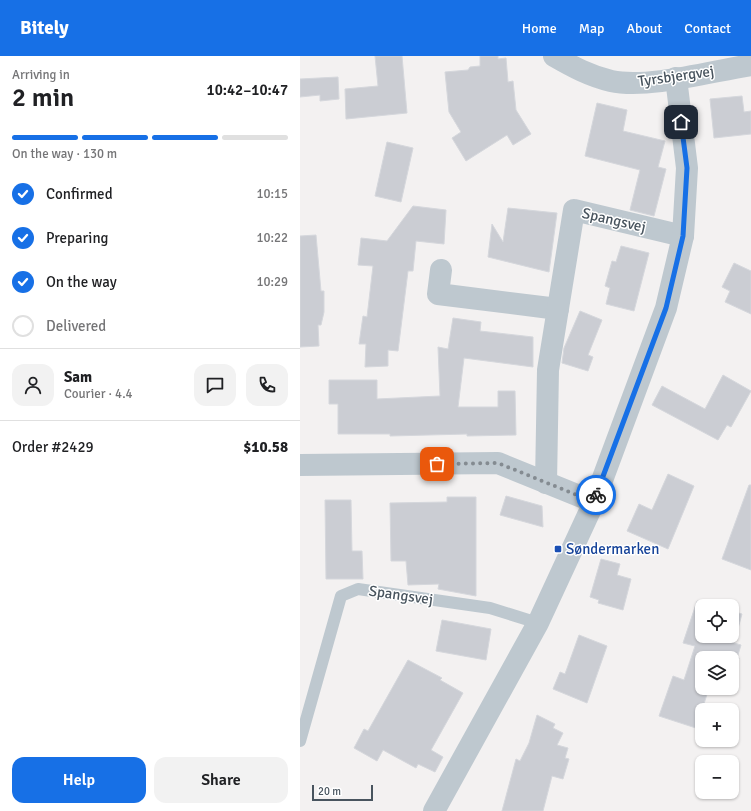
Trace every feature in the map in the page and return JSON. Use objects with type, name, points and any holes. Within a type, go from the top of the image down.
[{"type":"street","name":"Tyrsbjergvej","points":[[554,56],[580,71],[612,81],[642,83],[676,78],[738,63]]},
{"type":"street","points":[[434,811],[538,623],[594,502],[666,308],[683,236],[687,168],[676,78]]},
{"type":"street","name":"Spangsvej","points":[[546,483],[548,370],[574,210],[683,236]]},
{"type":"street","points":[[441,270],[438,294],[558,309]]},
{"type":"street","points":[[300,465],[498,463],[594,502]]},
{"type":"lane","name":"Spangsvej","points":[[300,741],[341,596],[358,589],[490,608],[538,623]]},
{"type":"building","points":[[375,56],[402,56],[407,113],[346,119],[345,89],[378,86]]},
{"type":"building","points":[[480,56],[498,56],[498,59],[506,58],[508,82],[513,81],[516,110],[531,134],[513,145],[507,135],[466,161],[452,138],[461,132],[449,112],[445,72],[468,70],[470,67],[480,66]]},
{"type":"building","points":[[338,77],[339,99],[320,101],[320,95],[300,97],[300,79]]},
{"type":"building","points":[[742,96],[744,112],[751,111],[751,134],[714,138],[710,99]]},
{"type":"building","points":[[597,103],[627,110],[623,131],[665,141],[658,167],[666,169],[654,216],[630,210],[640,170],[585,156]]},
{"type":"building","points":[[387,142],[413,148],[401,202],[375,196]]},
{"type":"building","points":[[413,206],[446,210],[444,244],[416,241],[413,271],[408,271],[398,351],[388,350],[388,366],[365,367],[366,344],[359,344],[363,316],[367,317],[373,266],[358,265],[361,238],[387,241]]},
{"type":"building","points":[[508,208],[557,213],[549,272],[488,257],[492,224],[503,242]]},
{"type":"building","points":[[316,235],[321,291],[324,291],[324,312],[321,325],[318,325],[319,346],[300,347],[300,236]]},
{"type":"building","points":[[621,246],[649,253],[634,311],[606,304],[610,288],[605,286],[612,261],[616,262]]},
{"type":"building","points":[[734,263],[751,271],[751,314],[725,302],[730,291],[722,287]]},
{"type":"building","points":[[580,311],[602,320],[588,355],[593,357],[588,371],[562,363],[564,348]]},
{"type":"building","points":[[453,318],[481,322],[480,331],[533,337],[533,367],[464,358],[458,407],[498,407],[498,391],[515,391],[516,435],[467,436],[467,434],[390,436],[390,434],[338,434],[338,404],[329,404],[329,380],[377,380],[377,399],[440,396],[438,347],[448,349]]},
{"type":"building","points":[[723,375],[751,391],[731,427],[727,425],[718,440],[652,405],[662,386],[705,409]]},
{"type":"building","points":[[668,474],[694,486],[668,549],[627,531],[639,504],[652,510]]},
{"type":"building","points":[[749,485],[751,485],[751,570],[722,559]]},
{"type":"building","points":[[506,496],[542,506],[543,527],[500,515]]},
{"type":"building","points":[[447,497],[476,497],[476,596],[438,589],[439,584],[408,585],[406,561],[391,561],[390,503],[447,502]]},
{"type":"building","points":[[325,500],[351,500],[352,551],[362,551],[363,579],[326,579]]},
{"type":"building","points":[[601,559],[620,564],[617,575],[631,579],[623,610],[598,603],[599,600],[590,597]]},
{"type":"building","points":[[695,607],[695,643],[734,643],[741,645],[739,652],[695,651],[695,695],[707,695],[704,703],[695,703],[695,728],[659,716],[673,676],[684,680],[695,646],[683,643]]},
{"type":"building","points":[[739,613],[742,614],[739,625]]},
{"type":"building","points":[[442,620],[491,629],[486,660],[436,651]]},
{"type":"building","points":[[579,635],[607,646],[587,703],[553,689],[560,672],[565,674]]},
{"type":"building","points":[[408,660],[442,678],[440,680],[463,693],[431,750],[443,757],[435,772],[418,764],[416,768],[383,750],[377,761],[354,748],[364,729],[368,731]]},
{"type":"building","points":[[537,715],[555,724],[553,728],[563,733],[557,745],[568,748],[565,758],[569,759],[563,779],[552,776],[543,811],[502,811],[516,759],[520,761],[529,743]]},
{"type":"way so far","points":[[437,464],[498,463],[594,502],[596,495]]},
{"type":"place","name":"Søndermarken","points":[[558,549]]},
{"type":"route","points":[[596,495],[666,308],[683,236],[687,168],[681,122]]}]
